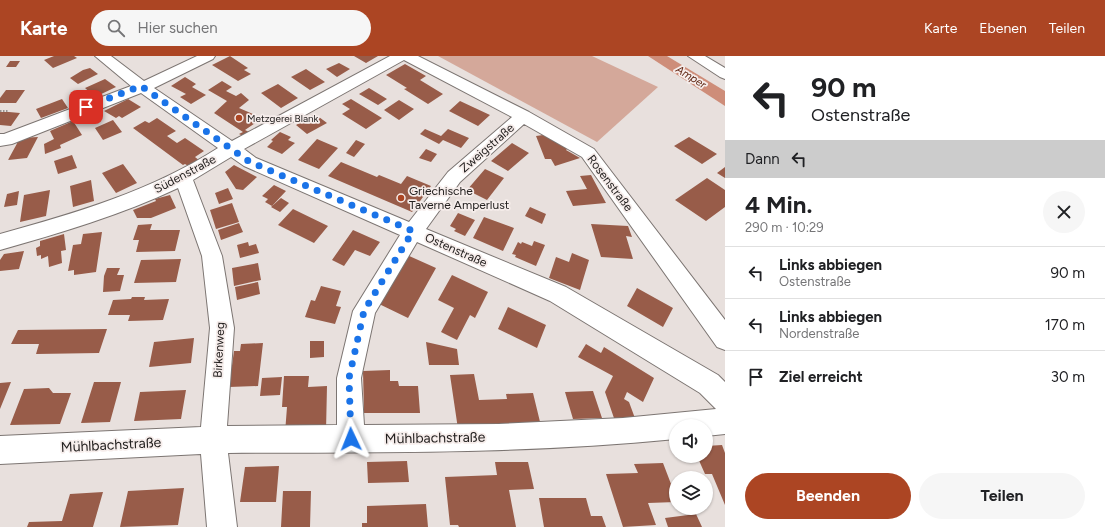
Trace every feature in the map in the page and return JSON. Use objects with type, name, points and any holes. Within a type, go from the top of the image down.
[{"type":"street","name":"Ostenstraße","points":[[102,56],[230,150],[250,162],[558,294],[720,388]]},
{"type":"street","points":[[0,140],[6,140],[141,86],[158,81],[208,56]]},
{"type":"street","name":"Südenstraße","points":[[0,242],[56,226],[134,200],[183,178],[230,150],[401,56]]},
{"type":"street","name":"Rosenstraße","points":[[407,56],[523,116],[588,153],[725,339]]},
{"type":"street","points":[[695,56],[725,74]]},
{"type":"street","name":"Zweigstraße","points":[[351,439],[349,378],[364,311],[413,231],[454,177],[523,116]]},
{"type":"street","name":"Birkenweg","points":[[183,178],[212,256],[222,328],[213,440],[222,527]]},
{"type":"street","name":"Mühlbachstraße","points":[[0,450],[213,440],[499,437],[623,431],[725,421]]},
{"type":"path","points":[[0,111],[8,111]]},
{"type":"shaded area","points":[[438,56],[592,56],[658,87],[597,142]]},
{"type":"water","name":"Amper","points":[[648,56],[667,56],[725,91],[725,106]]},
{"type":"building","points":[[54,56],[74,56],[77,58],[53,68],[44,60]]},
{"type":"building","points":[[230,56],[248,68],[244,70],[251,74],[238,81],[212,65]]},
{"type":"building","points":[[354,56],[378,56],[366,63]]},
{"type":"building","points":[[10,61],[20,61],[16,67],[6,67]]},
{"type":"building","points":[[339,63],[350,69],[337,77],[326,69]]},
{"type":"building","points":[[405,64],[426,76],[420,80],[443,94],[428,104],[404,89],[407,88],[386,75]]},
{"type":"building","points":[[90,68],[98,74],[78,84],[70,78],[83,70]]},
{"type":"building","points":[[306,69],[325,82],[310,90],[291,77]]},
{"type":"building","points":[[185,77],[196,84],[192,87],[206,95],[191,104],[180,97],[186,94],[171,86]]},
{"type":"building","points":[[105,79],[116,87],[95,97],[85,88]]},
{"type":"building","points":[[222,81],[232,87],[226,91],[236,96],[241,93],[249,100],[239,108],[253,114],[250,116],[258,121],[245,130],[249,132],[243,136],[239,134],[243,132],[214,113],[227,101],[208,90]]},
{"type":"building","points":[[278,84],[298,98],[281,108],[261,93]]},
{"type":"building","points":[[369,88],[387,99],[378,105],[359,94]]},
{"type":"building","points":[[6,90],[25,90],[16,103],[0,103],[0,98]]},
{"type":"building","points":[[62,99],[68,108],[41,118],[36,109]]},
{"type":"building","points":[[128,99],[141,107],[122,118],[119,116],[116,118],[104,111]]},
{"type":"building","points":[[351,99],[382,118],[366,129],[342,114],[350,109],[342,104]]},
{"type":"building","points":[[399,100],[414,109],[399,120],[384,110]]},
{"type":"building","points":[[460,101],[490,115],[478,126],[449,111]]},
{"type":"building","points":[[0,112],[20,113],[11,126],[0,125]]},
{"type":"building","points":[[315,114],[327,123],[307,134],[296,125]]},
{"type":"building","points":[[157,118],[176,131],[167,136],[177,143],[185,138],[204,151],[195,157],[200,161],[190,167],[185,164],[183,165],[133,128],[145,121],[149,123]]},
{"type":"building","points":[[113,120],[122,132],[103,140],[95,128]]},
{"type":"building","points":[[73,121],[82,135],[60,145],[61,148],[45,154],[44,144],[54,139],[50,131]]},
{"type":"building","points":[[425,129],[441,136],[448,129],[469,138],[461,148],[443,140],[439,144],[420,134]]},
{"type":"building","points":[[280,132],[291,137],[288,140],[295,143],[282,154],[267,147],[273,141],[271,140]]},
{"type":"building","points":[[543,135],[568,148],[566,150],[580,158],[555,166],[551,159],[545,159],[536,136]]},
{"type":"building","points":[[38,137],[27,158],[8,160],[20,138]]},
{"type":"building","points":[[689,137],[717,154],[702,164],[674,146]]},
{"type":"building","points":[[317,139],[338,148],[319,169],[298,160]]},
{"type":"building","points":[[356,140],[365,144],[354,157],[346,153]]},
{"type":"building","points":[[512,143],[529,153],[508,171],[491,161]]},
{"type":"building","points":[[426,149],[437,154],[431,162],[419,158]]},
{"type":"building","points":[[72,155],[77,168],[58,174],[54,161]]},
{"type":"building","points":[[341,162],[377,177],[379,175],[401,184],[407,176],[431,186],[412,212],[328,176]]},
{"type":"building","points":[[123,164],[137,183],[116,193],[102,173]]},
{"type":"building","points":[[234,165],[257,177],[243,190],[236,189],[225,172]]},
{"type":"building","points":[[725,167],[725,178],[717,173]]},
{"type":"building","points":[[485,169],[504,178],[487,200],[467,190]]},
{"type":"building","points":[[591,175],[606,203],[573,206],[566,191],[587,189],[580,176]]},
{"type":"building","points":[[707,178],[725,190],[725,207],[706,221],[675,200]]},
{"type":"building","points":[[91,180],[94,201],[73,207],[70,186]]},
{"type":"building","points":[[274,185],[286,191],[272,206],[265,202],[268,199],[262,196]]},
{"type":"building","points":[[228,188],[233,199],[219,204],[215,193]]},
{"type":"building","points":[[50,190],[46,216],[20,222],[24,195]]},
{"type":"building","points":[[19,191],[17,205],[4,207],[7,194]]},
{"type":"building","points":[[170,195],[176,208],[151,218],[137,218],[133,210],[156,201],[155,199]]},
{"type":"building","points":[[281,198],[289,203],[280,212],[271,207]]},
{"type":"building","points":[[232,203],[239,222],[216,229],[210,210]]},
{"type":"building","points":[[530,207],[546,214],[542,224],[525,216]]},
{"type":"building","points":[[293,209],[328,226],[314,243],[278,225]]},
{"type":"building","points":[[458,213],[475,220],[465,236],[454,231],[456,229],[450,226]]},
{"type":"building","points":[[484,217],[514,228],[503,251],[473,238]]},
{"type":"building","points":[[239,223],[243,232],[221,240],[218,230]]},
{"type":"building","points":[[152,224],[150,230],[180,230],[175,251],[136,252],[139,240],[133,240],[138,225]]},
{"type":"building","points":[[591,224],[628,226],[632,237],[626,236],[633,259],[601,257]]},
{"type":"building","points":[[353,230],[380,242],[370,256],[355,250],[344,266],[332,260]]},
{"type":"building","points":[[102,232],[96,272],[74,275],[74,270],[68,271],[73,245],[81,244],[83,234]]},
{"type":"building","points":[[64,234],[66,250],[61,251],[62,263],[49,267],[48,256],[41,259],[41,255],[37,256],[36,248],[40,246],[40,241]]},
{"type":"building","points":[[534,241],[545,245],[536,266],[515,257],[516,255],[512,254],[518,242],[532,246]]},
{"type":"building","points":[[248,242],[249,246],[256,244],[259,253],[240,258],[237,245]]},
{"type":"building","points":[[24,251],[19,269],[0,271],[0,260],[4,254]]},
{"type":"building","points":[[572,253],[589,260],[580,290],[549,278],[556,257],[569,262]]},
{"type":"building","points":[[407,255],[436,268],[408,318],[377,303]]},
{"type":"building","points":[[181,259],[176,282],[134,283],[141,260]]},
{"type":"building","points":[[258,263],[261,280],[234,286],[232,268]]},
{"type":"building","points":[[107,268],[120,268],[117,275],[124,275],[120,291],[103,292],[104,276]]},
{"type":"building","points":[[452,275],[488,292],[475,318],[470,315],[457,340],[441,332],[454,308],[438,300]]},
{"type":"building","points":[[258,282],[260,294],[237,300],[235,287]]},
{"type":"building","points":[[321,286],[341,291],[336,306],[341,307],[335,324],[305,317],[311,300],[315,301]]},
{"type":"building","points":[[637,288],[673,308],[663,327],[627,306]]},
{"type":"building","points":[[132,297],[145,297],[144,300],[169,299],[163,320],[128,321],[130,315],[108,315],[113,300],[131,299]]},
{"type":"building","points":[[508,307],[546,325],[537,348],[498,329]]},
{"type":"building","points":[[107,329],[99,353],[36,354],[39,344],[11,344],[18,330]]},
{"type":"building","points":[[194,338],[191,363],[149,367],[154,342]]},
{"type":"building","points":[[310,341],[324,341],[324,357],[310,358]]},
{"type":"building","points":[[426,342],[457,349],[459,365],[429,365]]},
{"type":"building","points":[[263,343],[258,386],[229,387],[234,351],[240,351],[241,344]]},
{"type":"building","points":[[586,344],[601,353],[604,347],[654,378],[643,402],[627,392],[624,399],[629,402],[636,421],[615,421],[605,392],[613,376],[578,357]]},
{"type":"building","points":[[390,370],[390,381],[398,381],[399,386],[418,386],[420,413],[364,413],[363,371]]},
{"type":"building","points":[[474,374],[479,400],[507,399],[506,394],[533,393],[541,426],[458,429],[450,375]]},
{"type":"building","points":[[284,376],[309,376],[308,387],[327,386],[326,431],[285,433],[287,407],[282,407]]},
{"type":"building","points":[[282,377],[280,395],[260,396],[262,378]]},
{"type":"building","points":[[11,382],[0,409],[0,383]]},
{"type":"building","points":[[94,382],[121,382],[110,422],[81,423]]},
{"type":"building","points":[[49,388],[53,393],[71,393],[60,424],[10,425],[24,389]]},
{"type":"building","points":[[186,390],[181,419],[134,421],[140,392]]},
{"type":"building","points":[[593,391],[602,418],[573,419],[565,392]]},
{"type":"building","points":[[722,445],[725,453],[725,505],[713,476],[713,471],[704,471],[700,463],[713,463],[713,446]]},
{"type":"building","points":[[407,461],[409,482],[368,483],[367,462]]},
{"type":"building","points":[[495,462],[528,462],[534,489],[509,490],[516,527],[459,527],[458,525],[450,525],[445,477],[497,475]]},
{"type":"building","points":[[663,463],[669,479],[669,502],[648,503],[656,525],[623,527],[606,474],[638,473],[634,464]]},
{"type":"building","points":[[279,466],[276,502],[240,502],[245,467]]},
{"type":"building","points":[[184,488],[178,525],[120,527],[128,491]]},
{"type":"building","points":[[283,491],[311,491],[310,527],[281,527]]},
{"type":"building","points":[[103,492],[93,527],[27,527],[29,522],[62,521],[70,494]]},
{"type":"building","points":[[539,498],[586,498],[591,516],[602,516],[606,527],[544,527]]},
{"type":"building","points":[[426,504],[428,527],[362,527],[362,523],[367,523],[367,506]]},
{"type":"building","points":[[696,515],[702,527],[668,527],[665,518]]},
{"type":"place","name":"Metzgerei Blank","points":[[239,118]]},
{"type":"place","name":"Griechische Taverne Amperlust","points":[[401,198]]},
{"type":"route","points":[[86,107],[141,86],[230,150],[250,162],[413,231],[364,311],[349,378],[351,439]]}]
